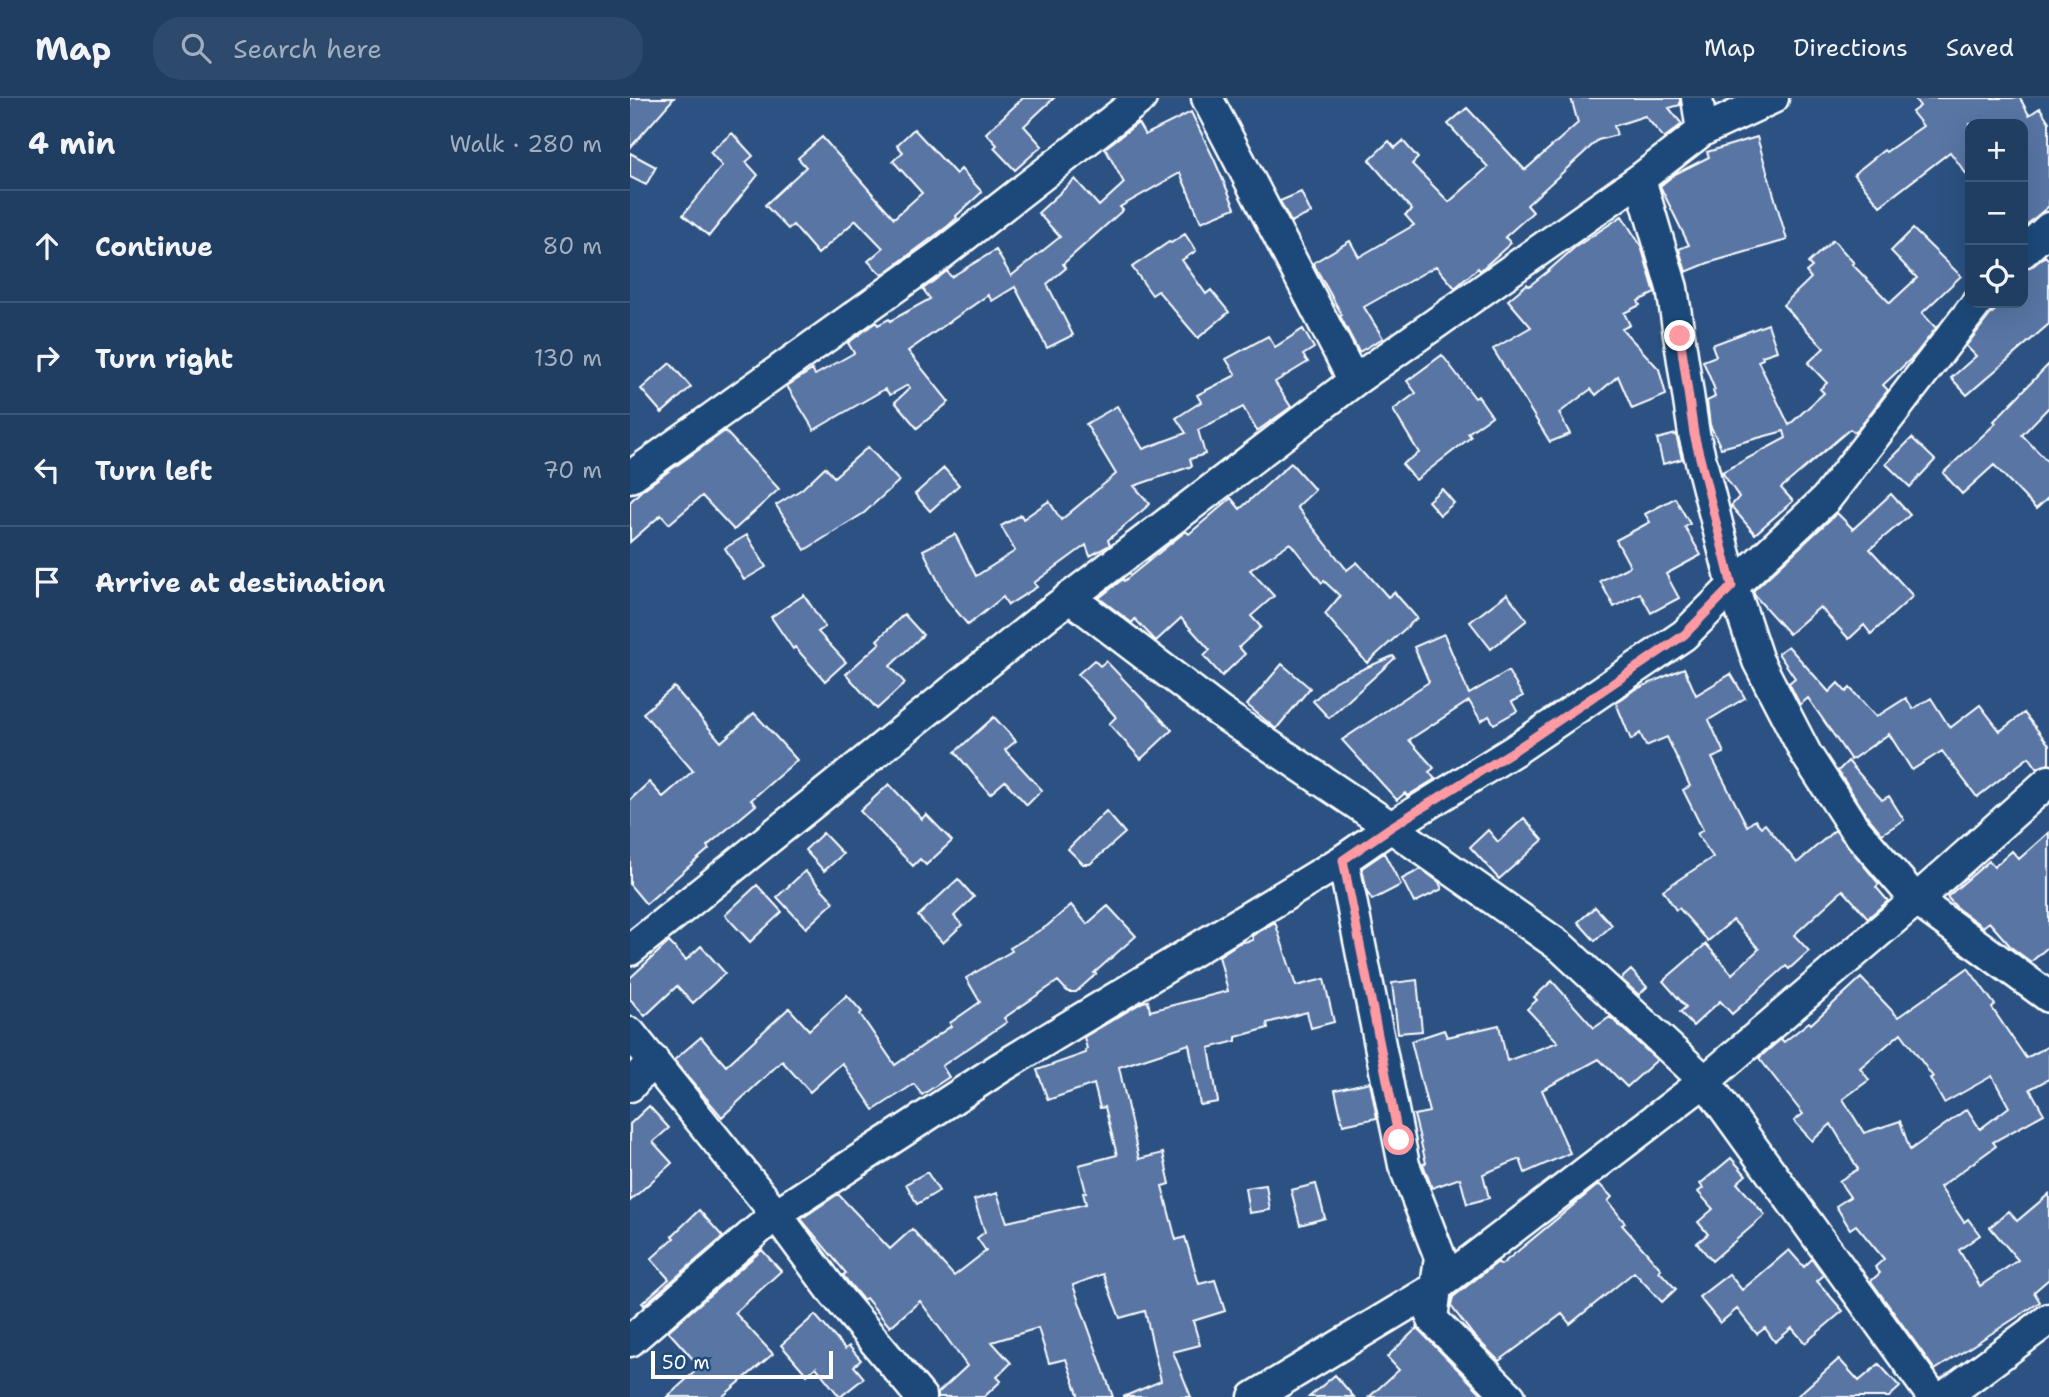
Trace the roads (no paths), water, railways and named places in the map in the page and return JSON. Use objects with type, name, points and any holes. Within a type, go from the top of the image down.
[{"type":"street","points":[[630,477],[940,255],[1141,98]]},
{"type":"street","points":[[1207,98],[1354,381]]},
{"type":"street","points":[[1697,98],[1702,131]]},
{"type":"street","points":[[630,950],[1069,597],[1354,381],[1640,179],[1702,131],[1773,98]]},
{"type":"street","points":[[1640,179],[1672,288],[1694,434],[1732,586],[1758,661],[1805,754],[1854,828],[1916,900],[2049,997]]},
{"type":"street","points":[[2028,247],[2049,228]]},
{"type":"street","points":[[630,1341],[776,1214],[1000,1068],[1343,860],[1515,750],[1684,635],[1732,586],[1826,499],[1973,308]]},
{"type":"street","points":[[1069,597],[1220,712],[1391,827],[1561,947],[1705,1082],[1933,1397]]},
{"type":"street","points":[[1254,1397],[1435,1288],[1705,1082],[2049,781]]},
{"type":"street","points":[[1343,860],[1404,1165],[1440,1257],[1432,1319],[1510,1397]]},
{"type":"street","points":[[630,1034],[776,1214],[835,1294],[921,1397]]},
{"type":"street","points":[[630,1086],[653,1060]]},
{"type":"street","points":[[1944,1397],[2049,1319]]}]
